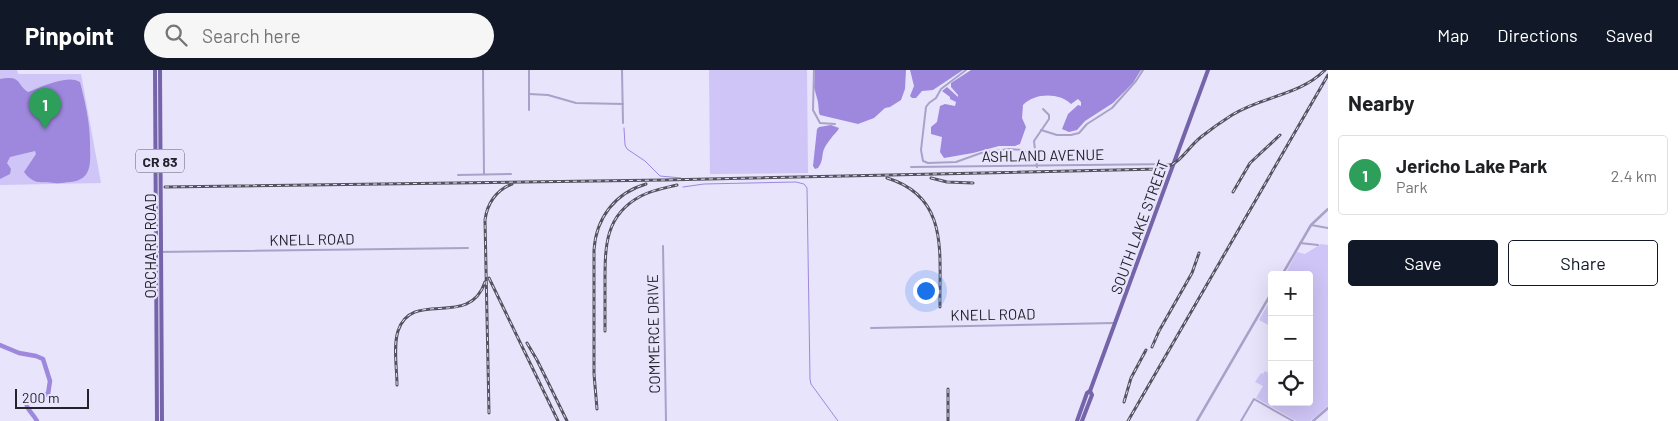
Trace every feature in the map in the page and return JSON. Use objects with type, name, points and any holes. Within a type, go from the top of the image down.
[{"type":"main road","name":"ORCHARD ROAD","points":[[155,70],[157,421]]},
{"type":"main road","name":"ORCHARD ROAD","points":[[160,70],[162,421]]},
{"type":"main road","name":"SOUTH LAKE STREET","points":[[1077,421],[1116,323],[1208,70]]},
{"type":"main road","name":"SOUTH LAKE STREET","points":[[1082,421],[1092,395],[1090,391]]},
{"type":"street","points":[[483,70],[484,174]]},
{"type":"street","points":[[529,70],[529,110]]},
{"type":"street","points":[[622,70],[623,123]]},
{"type":"street","points":[[814,70],[813,110],[820,123],[835,124]]},
{"type":"street","points":[[966,70],[943,87],[936,98],[926,107],[921,150],[923,161],[928,163],[956,162],[981,153],[1009,149],[1022,150],[1035,157]]},
{"type":"street","points":[[1041,130],[1057,135],[1079,133],[1087,124],[1112,108],[1136,81],[1143,70]]},
{"type":"street","points":[[529,94],[548,95],[576,103],[623,104]]},
{"type":"street","points":[[1037,167],[1034,141],[1050,117],[1043,110]]},
{"type":"street","name":"ASHLAND AVENUE","points":[[911,168],[1174,164]]},
{"type":"street","points":[[458,175],[512,174]]},
{"type":"street","points":[[1284,271],[1311,226],[1328,209]]},
{"type":"street","points":[[1311,226],[1328,228]]},
{"type":"street","points":[[1300,243],[1318,245]]},
{"type":"street","name":"COMMERCE DRIVE","points":[[663,246],[666,421]]},
{"type":"street","name":"KNELL ROAD","points":[[156,252],[468,248]]},
{"type":"street","points":[[1199,420],[1268,299]]},
{"type":"street","name":"KNELL ROAD","points":[[871,328],[1116,323]]},
{"type":"street","points":[[1241,421],[1254,398],[1293,421]]},
{"type":"street","points":[[1313,421],[1328,408]]},
{"type":"shaded area","points":[[0,70],[17,70],[18,74],[81,74],[101,183],[0,185]]},
{"type":"shaded area","points":[[709,70],[807,70],[808,173],[710,174]]},
{"type":"shaded area","points":[[815,70],[906,70],[905,89],[901,100],[885,108],[874,118],[858,124],[820,115],[814,87]]},
{"type":"shaded area","points":[[910,70],[963,70],[933,90],[922,91],[916,98],[912,98],[910,96],[914,86]]},
{"type":"shaded area","points":[[971,70],[1141,70],[1133,83],[1113,103],[1085,121],[1077,130],[1069,132],[1062,129],[1068,114],[1078,105],[1081,106],[1081,102],[1078,99],[1071,104],[1060,97],[1040,96],[1033,98],[1023,105],[1022,118],[1026,127],[1020,144],[1015,146],[999,146],[944,158],[940,152],[942,137],[931,134],[931,127],[937,122],[940,106],[945,104],[955,106],[956,102],[942,91],[947,87],[958,97],[951,87],[951,83]]},
{"type":"shaded area","points":[[0,79],[15,79],[28,92],[62,80],[68,79],[80,82],[90,135],[89,168],[83,177],[70,182],[59,183],[38,182],[31,179],[24,172],[36,154],[35,151],[10,157],[7,163],[11,169],[10,174],[0,179]]},
{"type":"shaded area","points":[[831,125],[839,128],[825,147],[820,165],[815,169],[813,166],[817,129]]},
{"type":"shaded area","points":[[1321,244],[1328,245],[1328,406],[1310,421],[1296,421],[1270,406],[1313,406],[1313,271],[1287,271],[1297,252],[1305,254]]},
{"type":"shaded area","points":[[1268,304],[1268,325],[1259,320]]},
{"type":"shaded area","points":[[1265,371],[1268,373],[1268,405],[1256,398],[1263,386],[1255,382],[1261,373],[1263,374]]},
{"type":"waterway","points":[[624,128],[627,149],[645,161],[660,176],[681,178]]},
{"type":"waterway","points":[[683,187],[704,184],[796,182],[804,184],[807,188],[810,379],[811,384],[838,421]]},
{"type":"waterway","points":[[0,345],[19,353],[43,359],[50,381],[48,394],[29,396],[27,400],[27,407],[37,421]]},
{"type":"railway","points":[[165,187],[664,180],[1159,169],[1178,161],[1201,137],[1232,115],[1292,91],[1315,79],[1325,70]]},
{"type":"railway","points":[[1128,421],[1328,75]]},
{"type":"railway","points":[[1233,192],[1250,163],[1280,135]]},
{"type":"railway","points":[[887,178],[907,187],[922,199],[931,213],[937,230],[939,248],[940,307]]},
{"type":"railway","points":[[931,178],[947,182],[973,183]]},
{"type":"railway","points":[[489,413],[485,220],[493,198],[501,190],[512,184]]},
{"type":"railway","points":[[597,409],[594,374],[594,250],[596,238],[603,217],[616,200],[635,188],[646,184]]},
{"type":"railway","points":[[605,331],[606,256],[607,244],[614,222],[620,212],[641,196],[677,185]]},
{"type":"railway","points":[[1152,347],[1192,273],[1199,253]]},
{"type":"railway","points":[[489,278],[558,421]]},
{"type":"railway","points":[[397,385],[395,351],[398,331],[405,319],[415,312],[427,309],[467,304],[477,296],[485,282]]},
{"type":"railway","points":[[527,343],[567,421]]},
{"type":"railway","points":[[1124,402],[1131,378],[1146,350]]},
{"type":"railway","points":[[948,389],[948,421]]},
{"type":"place","name":"Jericho Lake Park","points":[[45,129]]}]
